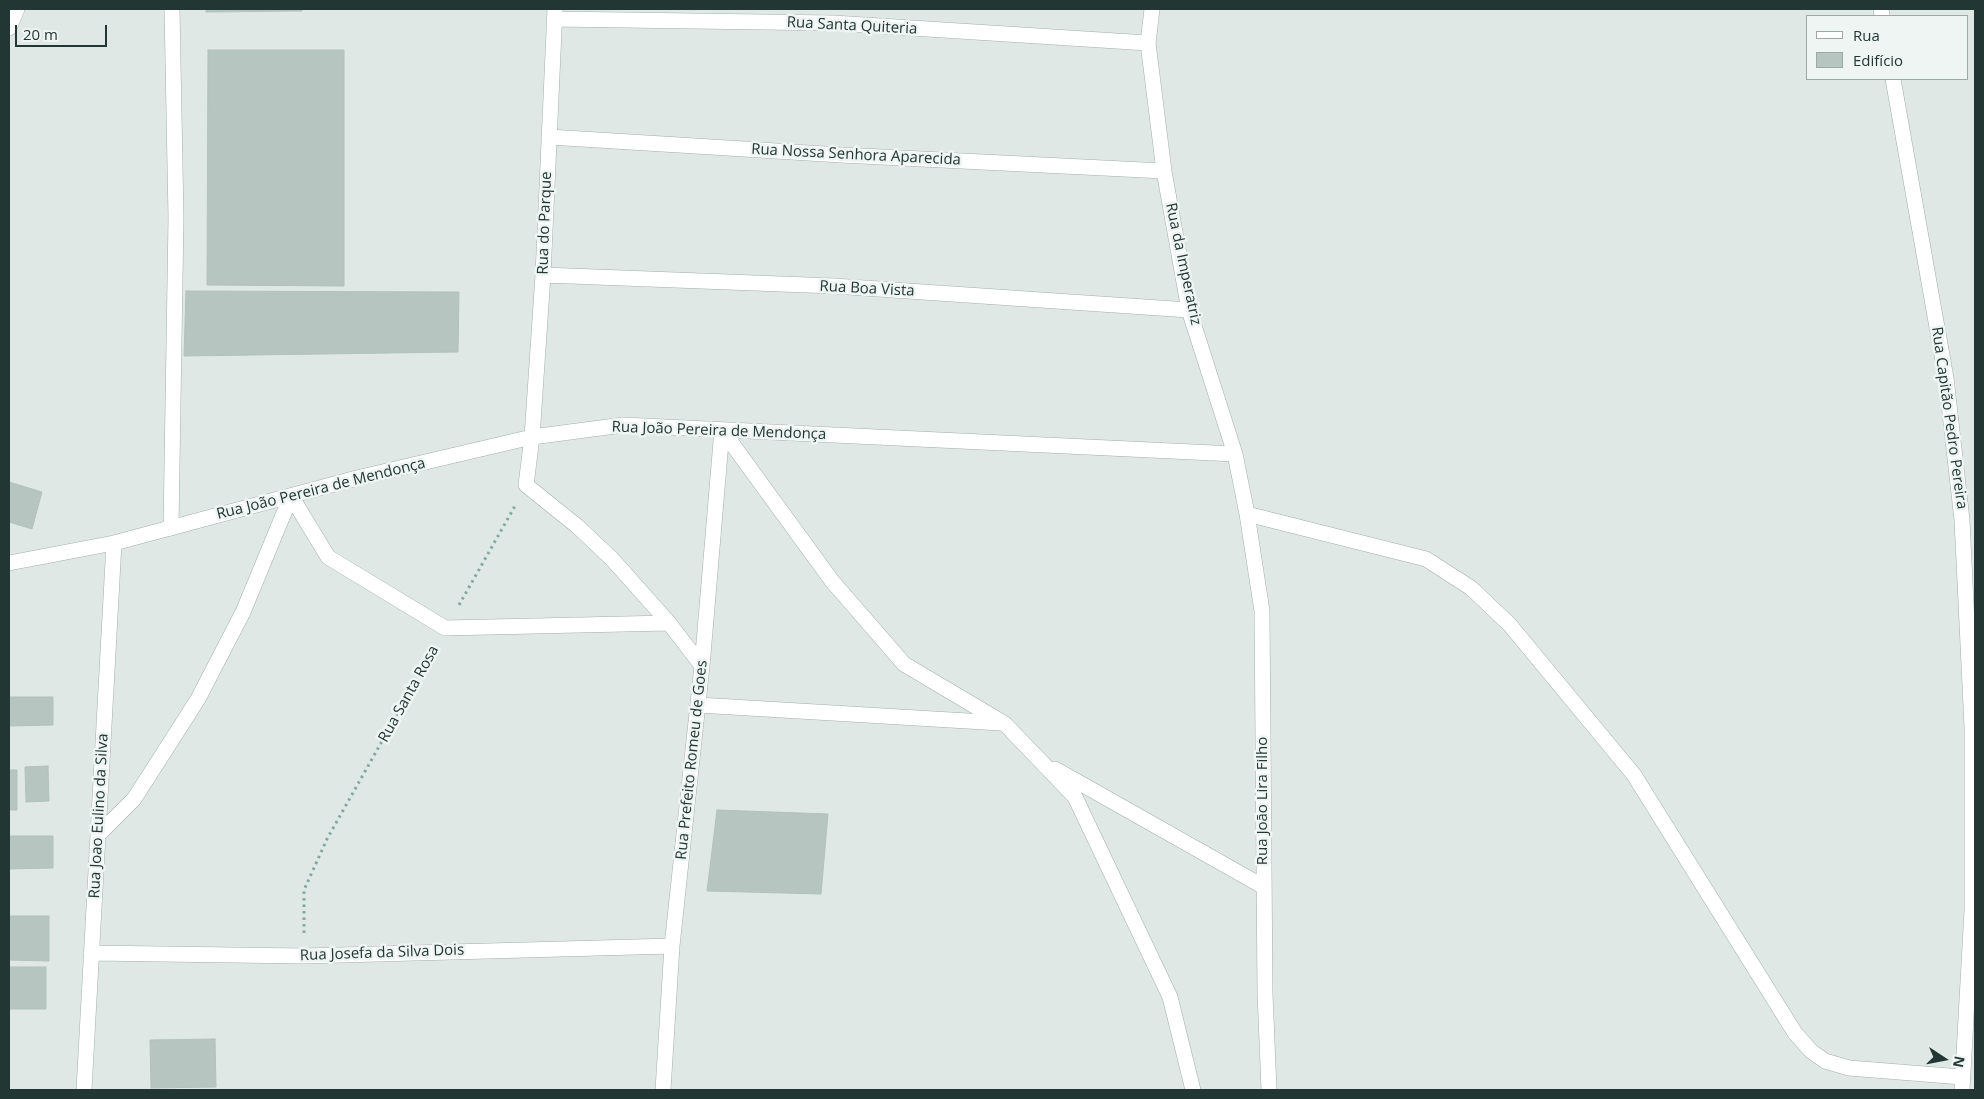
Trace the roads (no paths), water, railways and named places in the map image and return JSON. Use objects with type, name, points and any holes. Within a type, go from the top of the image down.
[{"type":"street","points":[[9,28],[17,9]]},
{"type":"street","points":[[171,528],[176,218],[172,9]]},
{"type":"street","name":"Rua da Imperatriz","points":[[1152,9],[1148,43],[1164,170],[1190,310],[1235,454],[1247,514]]},
{"type":"street","name":"Rua Santa Quiteria","points":[[555,14],[833,23],[1148,43]]},
{"type":"street","name":"Rua do Parque","points":[[532,437],[543,275],[555,14]]},
{"type":"street","name":"Rua Capitão Pedro Pereira","points":[[1893,80],[1946,378],[1962,520],[1972,727],[1972,910],[1962,1084]]},
{"type":"street","name":"Rua Nossa Senhora Aparecida","points":[[549,137],[841,155],[1164,170]]},
{"type":"street","name":"Rua Boa Vista","points":[[543,275],[834,286],[1190,310]]},
{"type":"street","name":"Rua João Pereira de Mendonça","points":[[9,564],[114,543],[291,496],[532,437],[622,425],[1235,454]]},
{"type":"street","points":[[722,430],[832,581],[904,664],[1005,724],[1075,797],[1170,997],[1193,1090]]},
{"type":"street","name":"Rua Prefeito Romeu de Goes","points":[[663,1090],[672,946],[702,666],[722,430]]},
{"type":"street","points":[[532,437],[526,485],[577,526],[612,559],[669,623],[702,666]]},
{"type":"street","points":[[291,496],[328,557],[445,628],[669,623]]},
{"type":"street","points":[[98,834],[134,799],[198,699],[242,612],[291,496]]},
{"type":"street","points":[[1247,514],[1426,559],[1471,588],[1510,625],[1634,775],[1795,1032],[1811,1051],[1825,1061],[1849,1068],[1962,1084]]},
{"type":"street","name":"Rua João Lira Filho","points":[[1247,514],[1262,611],[1265,993],[1269,1090]]},
{"type":"street","name":"Rua Joao Eulino da Silva","points":[[84,1090],[114,543]]},
{"type":"street","points":[[698,706],[1005,724]]},
{"type":"street","points":[[1040,761],[1264,887]]},
{"type":"street","name":"Rua Josefa da Silva Dois","points":[[91,953],[304,956],[672,946]]}]
